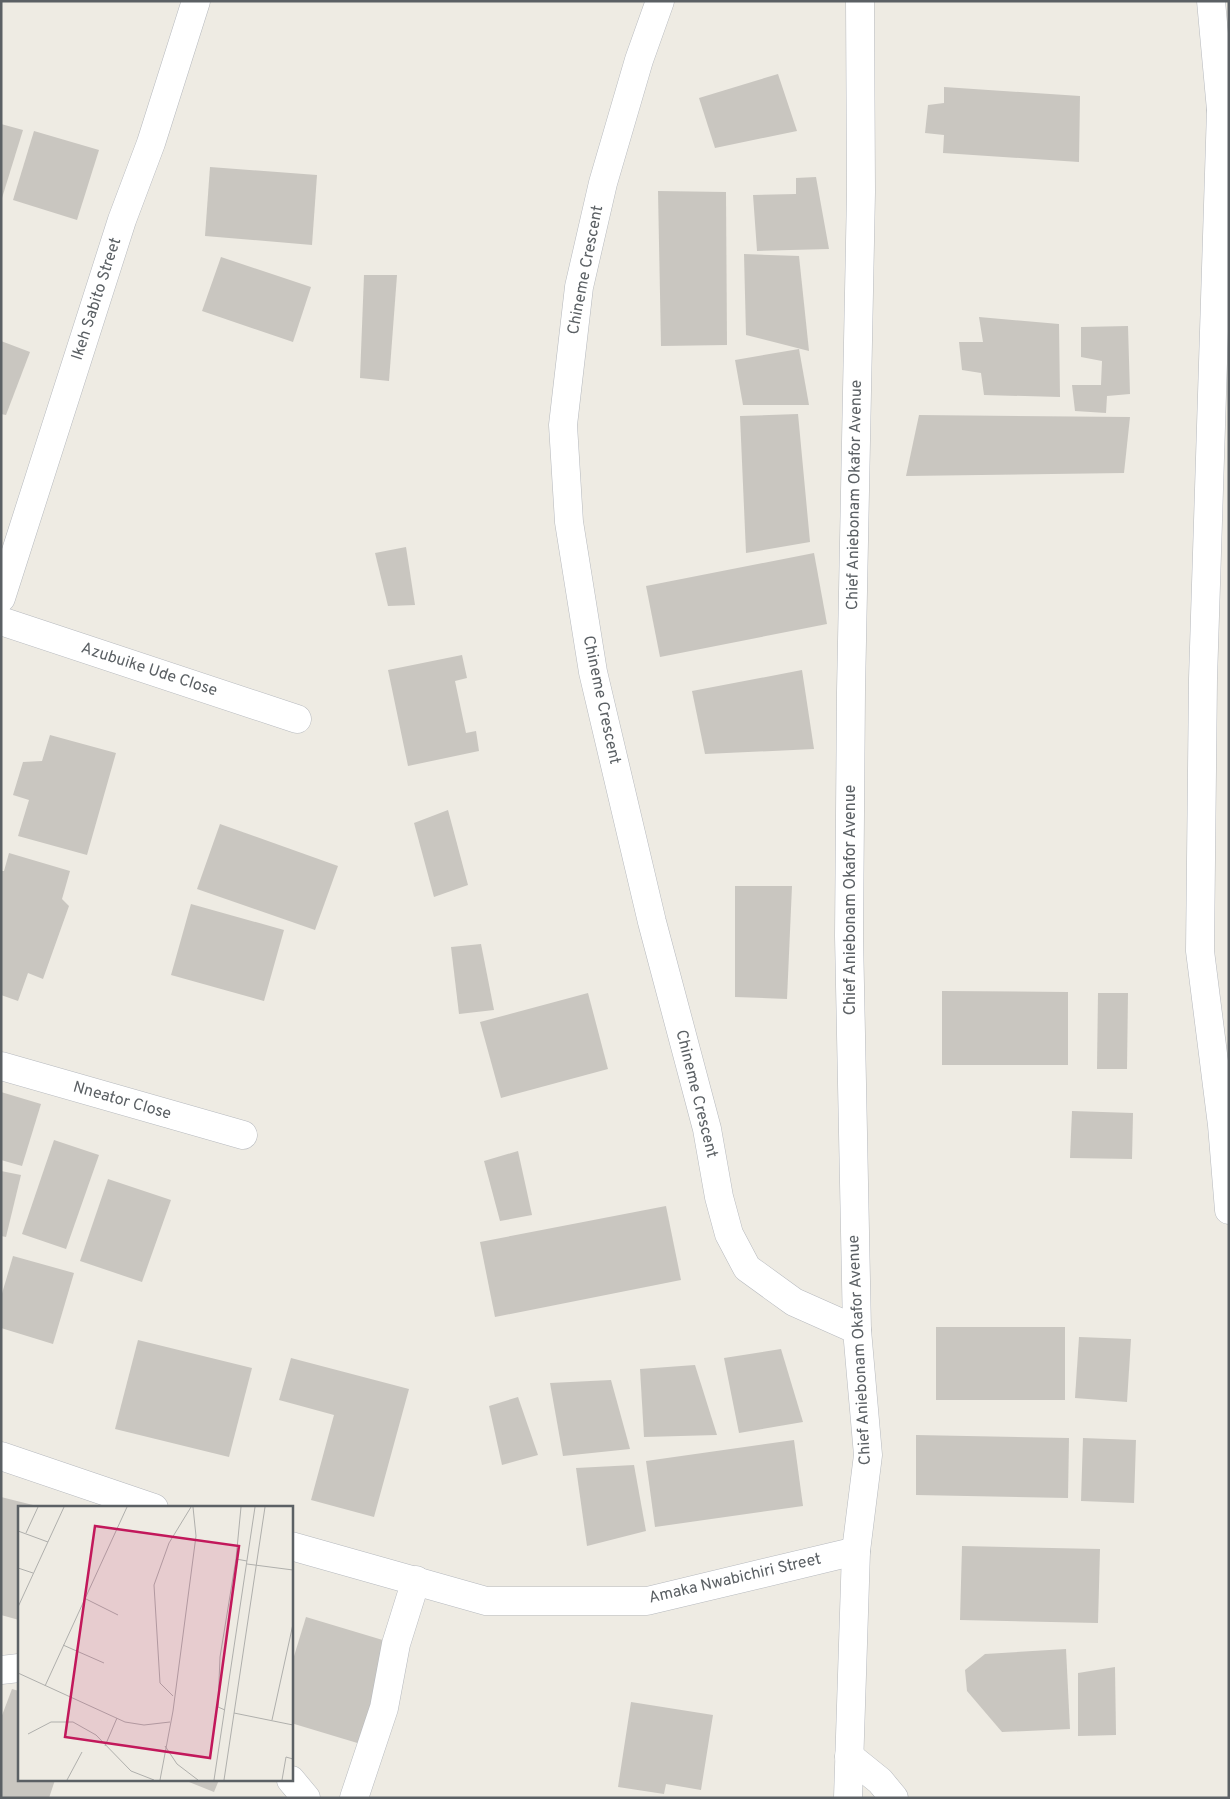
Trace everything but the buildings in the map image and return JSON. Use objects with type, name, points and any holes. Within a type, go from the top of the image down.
[{"type":"street","name":"Ikeh Sabito Street","points":[[1,598],[106,275],[122,220],[151,143],[196,1]]},
{"type":"street","name":"Chineme Crescent","points":[[660,1],[639,60],[603,183],[579,287],[564,426],[569,522],[593,672],[652,922],[707,1129],[729,1234],[747,1268],[794,1302],[857,1330]]},
{"type":"street","name":"Chief Aniebonam Okafor Avenue","points":[[848,1798],[856,1551],[868,1456],[857,1330],[849,936],[851,691],[861,192],[860,1]]},
{"type":"street","points":[[1210,1],[1225,110],[1203,679],[1200,951],[1222,1125],[1229,1210]]},
{"type":"street","name":"Azubuike Ude Close","points":[[1,621],[297,719]]},
{"type":"street","name":"Nneator Close","points":[[1,1066],[243,1135]]},
{"type":"street","points":[[1,1456],[148,1506]]},
{"type":"street","name":"Amaka Nwabichiri Street","points":[[292,1546],[486,1601],[647,1601],[856,1551]]},
{"type":"street","points":[[354,1798],[384,1708],[396,1644],[416,1580]]},
{"type":"street","points":[[1,1670],[18,1668]]},
{"type":"street","points":[[849,1756],[880,1781],[894,1798]]},
{"type":"street","points":[[292,1781],[306,1798]]}]
